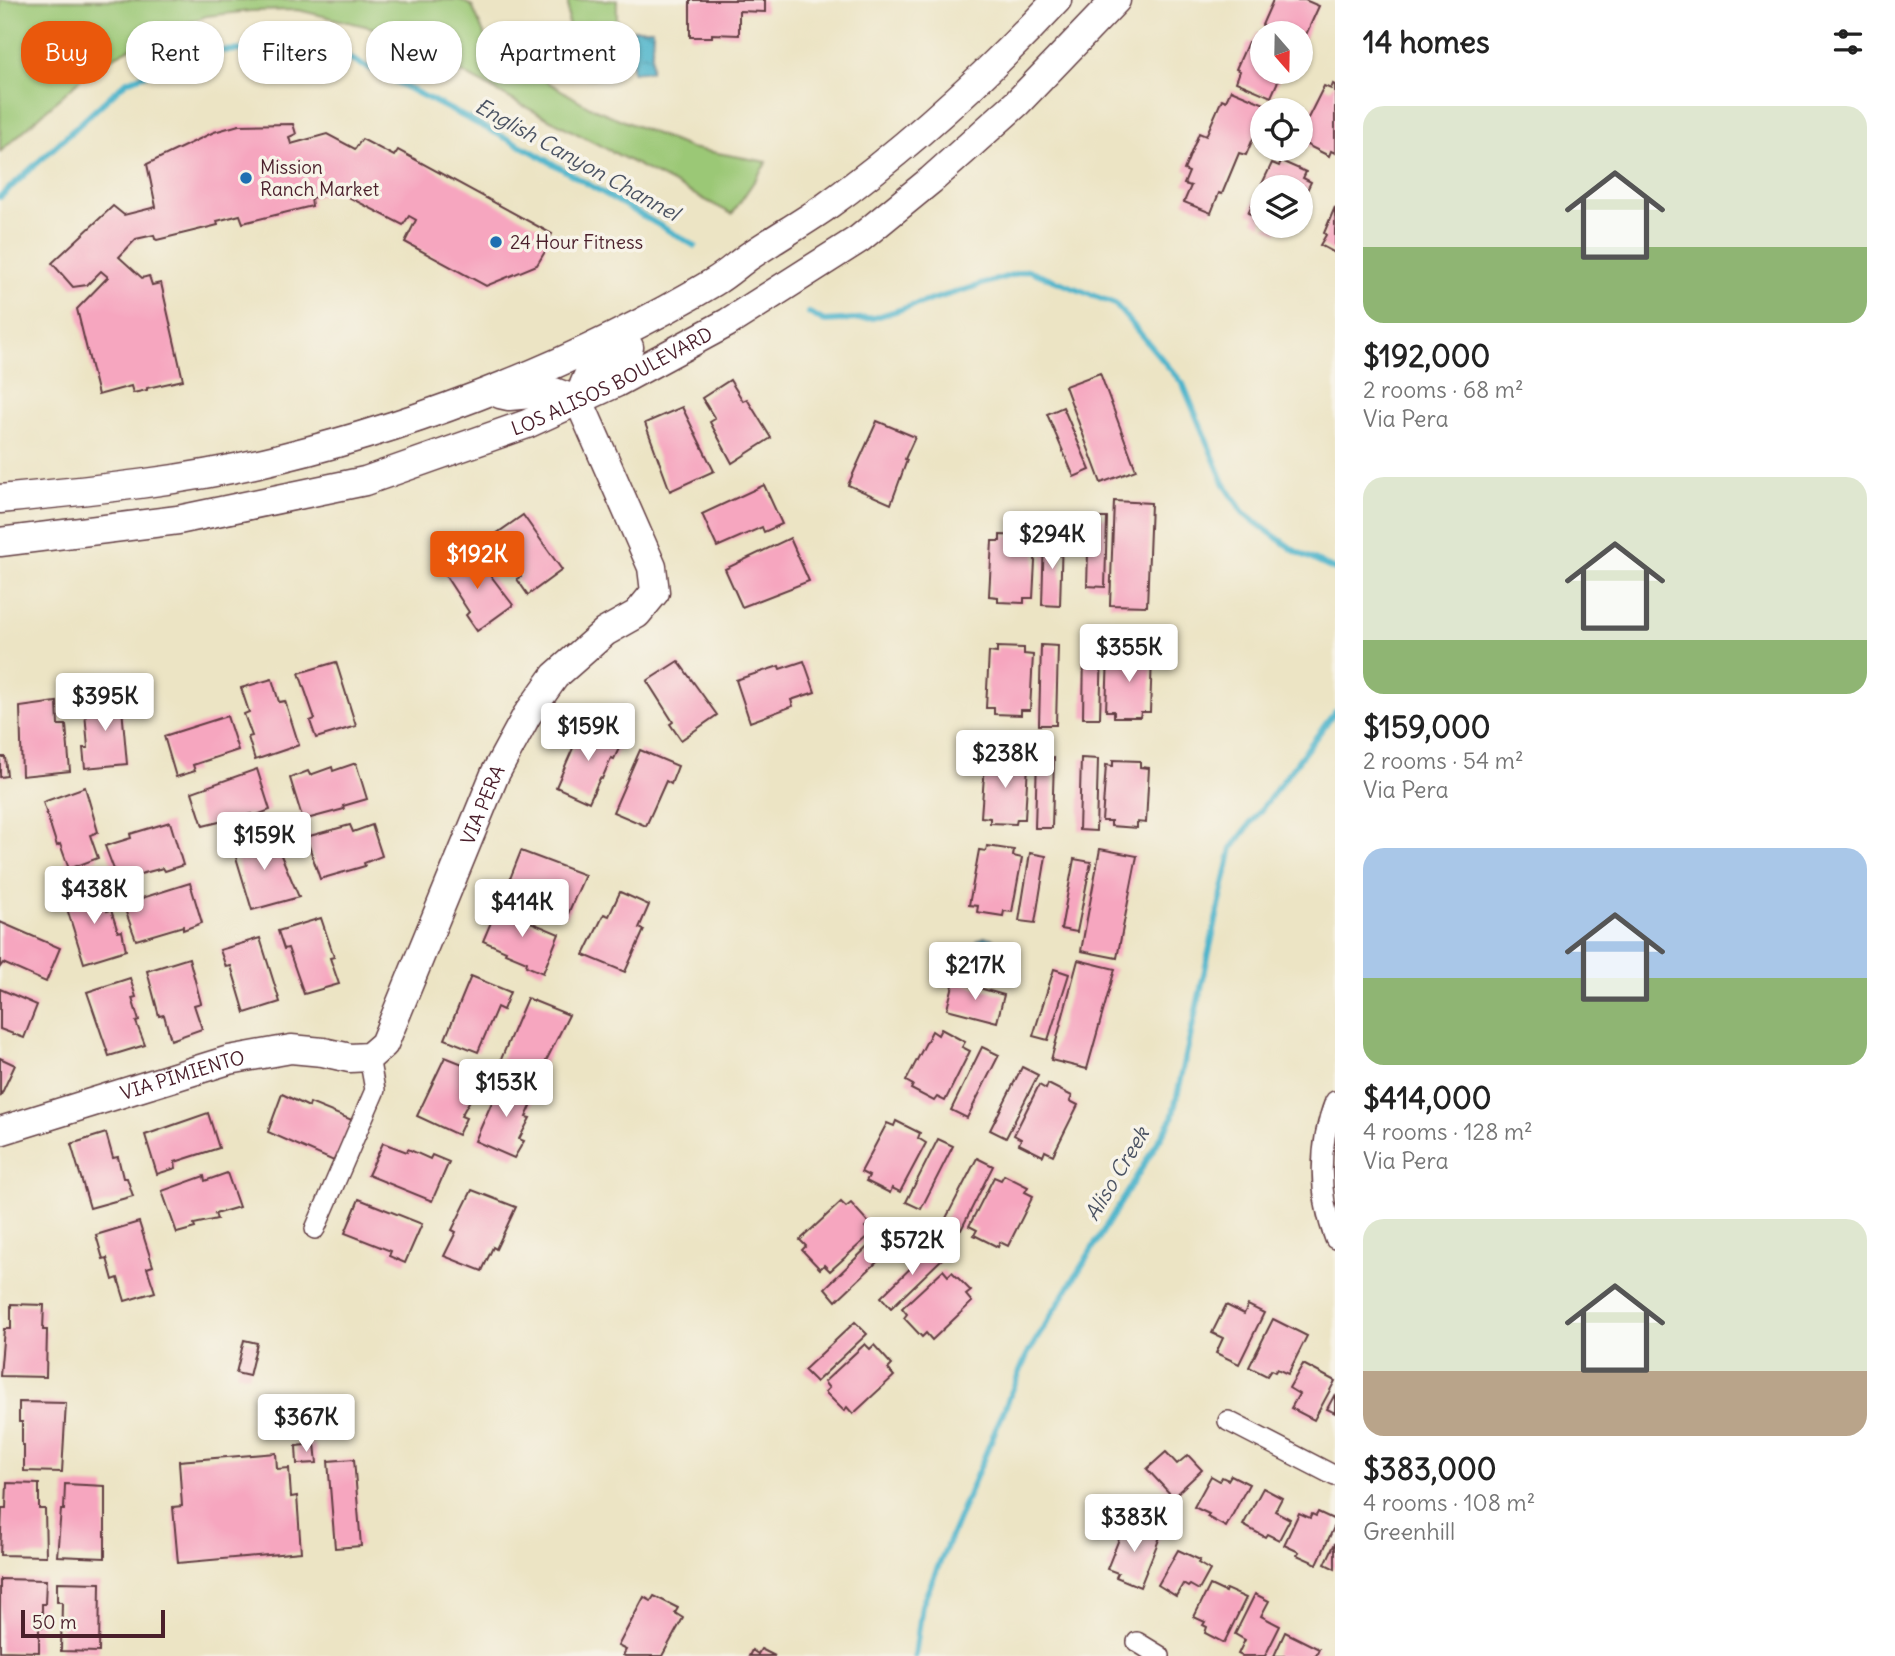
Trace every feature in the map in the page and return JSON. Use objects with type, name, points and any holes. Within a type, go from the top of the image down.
[{"type":"main road","name":"LOS ALISOS BOULEVARD","points":[[0,499],[122,486],[254,464],[382,429],[488,391],[591,346],[715,281],[824,207],[896,152],[988,71],[1057,0]]},
{"type":"main road","name":"LOS ALISOS BOULEVARD","points":[[0,542],[178,520],[365,481],[473,444],[579,401],[670,356],[761,303],[859,239],[966,150],[1061,59],[1116,0]]},
{"type":"main road","points":[[488,391],[509,396],[554,392],[579,401],[585,378],[597,364],[678,321],[703,303],[715,281]]},
{"type":"main road","name":"VIA PERA","points":[[369,1057],[384,1044],[495,774],[527,715],[555,676],[604,632],[637,614],[655,592],[652,567],[579,401]]},
{"type":"main road","name":"VIA PIMIENTO","points":[[0,1131],[229,1060],[291,1049],[349,1058],[369,1057]]},
{"type":"street","points":[[315,1229],[375,1090],[369,1057]]},
{"type":"street","points":[[1335,1101],[1328,1118],[1322,1155],[1324,1194],[1335,1239]]},
{"type":"street","points":[[1228,1420],[1335,1476]]},
{"type":"street","points":[[1137,1642],[1160,1656]]},
{"type":"green space","points":[[0,0],[461,0],[472,6],[478,21],[476,21],[476,80],[462,72],[462,21],[366,21],[366,26],[298,10],[250,11],[206,16],[194,21],[126,21],[126,50],[112,58],[112,21],[21,21],[21,84],[75,84],[0,152]]},
{"type":"green space","points":[[568,0],[617,0],[617,21],[568,21]]},
{"type":"green space","points":[[483,84],[551,84],[590,107],[690,148],[767,162],[732,214]]},
{"type":"water","points":[[640,29],[653,29],[651,71],[640,72]]},
{"type":"water","points":[[984,937],[997,943],[990,969],[993,971],[992,977],[971,974],[972,968],[976,967],[977,941]]},
{"type":"building","points":[[690,0],[765,0],[765,12],[739,11],[739,35],[712,34],[712,37],[690,37]]},
{"type":"building","points":[[1273,0],[1305,0],[1319,6],[1312,21],[1264,21]]},
{"type":"building","points":[[1248,42],[1250,84],[1277,84],[1271,97],[1236,82],[1240,71],[1236,69]]},
{"type":"building","points":[[1333,84],[1335,85],[1335,153],[1331,151],[1329,156],[1313,148],[1313,108],[1324,86],[1331,89]]},
{"type":"building","points":[[1231,90],[1250,98],[1250,146],[1246,155],[1239,153],[1211,213],[1184,202],[1191,186],[1184,184],[1189,172],[1184,170],[1199,133],[1206,136],[1222,99],[1226,101]]},
{"type":"building","points":[[293,124],[296,134],[289,137],[291,144],[327,134],[355,149],[362,139],[394,156],[398,150],[552,234],[544,249],[546,250],[537,265],[486,286],[405,242],[416,220],[409,216],[403,225],[337,191],[311,198],[312,206],[243,223],[240,215],[217,221],[218,225],[157,240],[154,235],[136,239],[119,257],[142,278],[149,276],[152,285],[161,283],[183,380],[133,393],[131,386],[98,395],[77,309],[108,277],[101,271],[87,285],[73,287],[52,263],[113,206],[124,215],[156,207],[147,164],[214,132],[239,125]]},
{"type":"building","points":[[1281,161],[1306,172],[1304,175],[1266,175],[1272,163],[1279,166]]},
{"type":"building","points":[[1335,207],[1335,253],[1320,245]]},
{"type":"building","points":[[1100,373],[1136,470],[1101,483],[1065,386]]},
{"type":"building","points":[[730,380],[743,401],[747,399],[771,438],[732,463],[710,422],[715,419],[702,398]]},
{"type":"building","points":[[682,407],[714,471],[670,491],[645,423]]},
{"type":"building","points":[[1063,407],[1090,470],[1074,477],[1047,414]]},
{"type":"building","points":[[877,421],[915,437],[891,504],[848,485]]},
{"type":"building","points":[[764,485],[782,524],[764,532],[762,527],[717,547],[702,514]]},
{"type":"building","points":[[1114,501],[1151,503],[1147,606],[1110,605]]},
{"type":"building","points":[[523,515],[562,570],[528,595],[517,579],[521,576],[493,536]]},
{"type":"building","points":[[1089,518],[1107,518],[1105,587],[1087,586]]},
{"type":"building","points":[[1000,535],[1027,536],[1027,543],[1036,543],[1033,598],[1024,598],[1024,603],[998,602],[998,597],[989,596],[992,541],[1000,541]]},
{"type":"building","points":[[1044,536],[1062,536],[1060,606],[1042,605]]},
{"type":"building","points":[[790,538],[809,581],[742,607],[725,569]]},
{"type":"building","points":[[472,551],[513,605],[477,631],[466,615],[469,612],[443,572]]},
{"type":"building","points":[[1041,645],[1058,646],[1056,725],[1039,725]]},
{"type":"building","points":[[997,647],[1024,648],[1024,654],[1033,655],[1030,710],[1021,710],[1021,715],[994,714],[994,708],[986,708],[989,652],[997,653]]},
{"type":"building","points":[[1084,648],[1102,648],[1100,718],[1083,718]]},
{"type":"building","points":[[1116,650],[1143,651],[1143,657],[1152,657],[1150,712],[1141,712],[1140,717],[1114,717],[1114,711],[1106,711],[1108,655],[1116,656]]},
{"type":"building","points":[[678,661],[717,715],[681,740],[647,681]]},
{"type":"building","points":[[804,661],[815,692],[791,700],[793,706],[750,722],[736,680]]},
{"type":"building","points":[[336,662],[356,726],[316,738],[310,721],[315,719],[299,673]]},
{"type":"building","points":[[272,679],[279,702],[285,701],[299,745],[255,760],[248,737],[252,736],[244,714],[249,712],[241,688]]},
{"type":"building","points":[[121,697],[127,764],[85,768],[83,748],[88,748],[84,700]]},
{"type":"building","points":[[57,702],[58,725],[66,725],[70,771],[22,776],[20,707]]},
{"type":"building","points":[[227,716],[238,750],[193,765],[195,771],[176,777],[164,736]]},
{"type":"building","points":[[583,725],[622,742],[589,802],[556,787]]},
{"type":"building","points":[[640,750],[678,766],[671,784],[666,781],[646,826],[613,812]]},
{"type":"building","points":[[992,756],[1020,757],[1019,764],[1028,764],[1025,819],[1017,819],[1016,824],[990,823],[990,818],[981,817],[985,762],[992,762]]},
{"type":"building","points":[[0,757],[5,757],[7,776],[0,777]]},
{"type":"building","points":[[1037,757],[1054,758],[1052,828],[1035,828]]},
{"type":"building","points":[[1081,758],[1098,759],[1096,831],[1079,830]]},
{"type":"building","points":[[1113,760],[1140,761],[1140,767],[1149,768],[1146,823],[1137,822],[1137,828],[1111,826],[1111,821],[1102,821],[1106,765],[1113,766]]},
{"type":"building","points":[[356,763],[367,799],[343,806],[344,809],[303,820],[290,778],[308,771],[310,775],[332,767],[333,771]]},
{"type":"building","points":[[257,769],[270,810],[252,817],[251,814],[203,826],[192,792]]},
{"type":"building","points":[[85,787],[98,832],[90,835],[98,858],[69,869],[60,844],[57,846],[43,802]]},
{"type":"building","points":[[170,822],[183,865],[118,880],[105,846],[131,838],[130,834]]},
{"type":"building","points":[[350,825],[353,832],[372,825],[382,856],[364,863],[365,866],[320,879],[306,837]]},
{"type":"building","points":[[267,832],[275,854],[280,853],[299,897],[252,910],[232,844]]},
{"type":"building","points":[[987,846],[1014,850],[1013,856],[1022,858],[1012,912],[1004,911],[1003,916],[977,912],[978,906],[969,905],[979,850],[986,851]]},
{"type":"building","points":[[1100,849],[1137,856],[1117,958],[1081,951]]},
{"type":"building","points":[[521,851],[585,875],[567,916],[508,884]]},
{"type":"building","points":[[1030,853],[1046,856],[1035,923],[1019,921]]},
{"type":"building","points":[[1074,859],[1091,862],[1077,932],[1061,929]]},
{"type":"building","points":[[190,883],[202,923],[136,940],[123,904]]},
{"type":"building","points":[[99,887],[107,911],[111,910],[118,932],[122,931],[126,950],[84,963],[64,899]]},
{"type":"building","points":[[620,892],[649,905],[639,928],[644,930],[625,972],[584,955],[604,914],[609,916]]},
{"type":"building","points":[[497,908],[559,934],[543,973],[526,966],[527,962],[483,941]]},
{"type":"building","points":[[321,918],[334,957],[330,958],[339,984],[304,994],[288,948],[284,949],[278,931]]},
{"type":"building","points":[[0,922],[60,948],[46,982],[3,963],[0,967]]},
{"type":"building","points":[[260,938],[280,1002],[245,1013],[231,966],[226,967],[220,950]]},
{"type":"building","points":[[189,958],[201,1003],[194,1005],[202,1029],[171,1040],[164,1015],[159,1016],[147,971]]},
{"type":"building","points":[[1078,960],[1115,969],[1087,1069],[1051,1060]]},
{"type":"building","points":[[1054,969],[1069,974],[1048,1040],[1033,1036]]},
{"type":"building","points":[[471,976],[510,992],[503,1010],[497,1007],[478,1052],[445,1039]]},
{"type":"building","points":[[130,978],[136,997],[132,998],[139,1021],[136,1022],[145,1045],[109,1056],[87,992]]},
{"type":"building","points":[[954,981],[1004,995],[997,1022],[947,1009]]},
{"type":"building","points":[[0,989],[37,1005],[24,1038],[0,1029]]},
{"type":"building","points":[[527,998],[569,1015],[537,1079],[499,1064]]},
{"type":"building","points":[[941,1029],[965,1042],[962,1047],[970,1051],[945,1101],[937,1097],[934,1101],[911,1089],[913,1085],[906,1081],[932,1031],[938,1035]]},
{"type":"building","points":[[982,1047],[999,1055],[967,1118],[951,1110]]},
{"type":"building","points":[[445,1057],[478,1070],[469,1092],[473,1095],[461,1116],[466,1118],[458,1135],[417,1116]]},
{"type":"building","points":[[0,1058],[15,1065],[0,1097]]},
{"type":"building","points":[[1022,1067],[1038,1075],[1006,1138],[990,1130]]},
{"type":"building","points":[[502,1079],[536,1095],[526,1117],[530,1118],[519,1139],[524,1141],[514,1158],[475,1141]]},
{"type":"building","points":[[1048,1084],[1072,1096],[1070,1101],[1078,1105],[1053,1155],[1045,1151],[1043,1156],[1019,1144],[1021,1139],[1014,1135],[1039,1085],[1046,1089]]},
{"type":"building","points":[[282,1094],[309,1107],[310,1103],[352,1120],[336,1162],[268,1132]]},
{"type":"building","points":[[208,1113],[219,1148],[175,1162],[176,1168],[157,1174],[145,1135]]},
{"type":"building","points":[[896,1121],[920,1133],[918,1138],[926,1143],[900,1192],[892,1188],[890,1193],[866,1181],[869,1176],[861,1172],[887,1123],[894,1126]]},
{"type":"building","points":[[106,1133],[113,1158],[118,1157],[123,1178],[127,1178],[133,1196],[90,1208],[71,1144]]},
{"type":"building","points":[[938,1139],[953,1146],[921,1209],[906,1202]]},
{"type":"building","points":[[383,1143],[407,1152],[408,1149],[430,1159],[432,1155],[449,1162],[432,1201],[368,1175]]},
{"type":"building","points":[[977,1158],[993,1166],[961,1230],[944,1222]]},
{"type":"building","points":[[227,1173],[239,1207],[215,1214],[217,1219],[194,1224],[195,1228],[177,1233],[162,1191],[204,1176],[205,1181]]},
{"type":"building","points":[[1004,1175],[1028,1187],[1025,1192],[1033,1196],[1008,1246],[1000,1242],[998,1247],[974,1235],[977,1230],[969,1226],[994,1177],[1001,1180]]},
{"type":"building","points":[[472,1190],[516,1207],[482,1271],[444,1256],[456,1232],[452,1230]]},
{"type":"building","points":[[359,1199],[422,1224],[405,1263],[389,1256],[391,1251],[345,1233]]},
{"type":"building","points":[[841,1202],[846,1207],[851,1203],[869,1223],[865,1227],[871,1234],[830,1271],[824,1265],[820,1269],[802,1250],[806,1246],[800,1240]]},
{"type":"building","points":[[139,1222],[153,1266],[147,1268],[155,1292],[125,1301],[118,1278],[113,1280],[107,1258],[103,1259],[96,1235]]},
{"type":"building","points":[[882,1233],[894,1246],[836,1301],[825,1288]]},
{"type":"building","points":[[932,1247],[943,1258],[891,1308],[881,1297]]},
{"type":"building","points":[[943,1270],[948,1276],[952,1272],[971,1291],[966,1295],[972,1302],[932,1340],[926,1333],[922,1337],[904,1318],[907,1314],[902,1308]]},
{"type":"building","points":[[11,1304],[44,1305],[43,1330],[47,1330],[46,1377],[0,1376],[4,1329],[11,1329]]},
{"type":"building","points":[[1226,1305],[1244,1314],[1248,1305],[1264,1313],[1239,1364],[1216,1353],[1223,1338],[1212,1333]]},
{"type":"building","points":[[1273,1319],[1307,1336],[1288,1374],[1277,1369],[1275,1372],[1271,1370],[1267,1376],[1249,1367]]},
{"type":"building","points":[[855,1322],[867,1334],[816,1382],[804,1370]]},
{"type":"building","points":[[244,1340],[257,1343],[249,1376],[236,1373]]},
{"type":"building","points":[[865,1344],[870,1349],[874,1345],[892,1365],[888,1369],[894,1376],[853,1414],[847,1407],[844,1411],[825,1392],[829,1388],[824,1382]]},
{"type":"building","points":[[1303,1364],[1335,1381],[1314,1420],[1291,1408],[1299,1394],[1289,1388]]},
{"type":"building","points":[[1335,1394],[1335,1413],[1327,1409]]},
{"type":"building","points":[[19,1402],[66,1403],[62,1472],[24,1471]]},
{"type":"building","points":[[315,1444],[317,1463],[297,1464],[296,1446]]},
{"type":"building","points":[[1166,1452],[1177,1464],[1188,1455],[1202,1470],[1173,1497],[1147,1469]]},
{"type":"building","points":[[276,1453],[277,1469],[289,1468],[291,1497],[297,1496],[301,1552],[178,1563],[173,1507],[182,1506],[179,1461]]},
{"type":"building","points":[[354,1459],[361,1546],[335,1548],[328,1461]]},
{"type":"building","points":[[1231,1475],[1249,1484],[1226,1527],[1194,1507],[1211,1476],[1220,1481],[1222,1477],[1228,1480]]},
{"type":"building","points":[[7,1483],[39,1484],[39,1509],[45,1509],[46,1556],[0,1555],[2,1508],[6,1508]]},
{"type":"building","points":[[65,1484],[105,1486],[105,1558],[57,1556]]},
{"type":"building","points":[[1263,1488],[1282,1498],[1275,1511],[1290,1519],[1279,1540],[1267,1534],[1265,1537],[1243,1525]]},
{"type":"building","points":[[1318,1512],[1335,1520],[1335,1525],[1317,1564],[1297,1555],[1299,1552],[1284,1545],[1299,1513],[1310,1518]]},
{"type":"building","points":[[1125,1524],[1142,1531],[1144,1525],[1162,1532],[1140,1587],[1116,1577],[1118,1573],[1107,1569]]},
{"type":"building","points":[[1335,1543],[1335,1569],[1325,1564]]},
{"type":"building","points":[[1178,1550],[1200,1560],[1198,1563],[1210,1570],[1199,1590],[1183,1584],[1176,1596],[1158,1585]]},
{"type":"building","points":[[0,1579],[46,1580],[42,1627],[39,1627],[39,1652],[0,1651]]},
{"type":"building","points":[[57,1582],[100,1583],[99,1652],[61,1651],[62,1602],[57,1602]]},
{"type":"building","points":[[1210,1585],[1246,1598],[1224,1643],[1205,1633],[1205,1622],[1194,1617]]},
{"type":"building","points":[[1255,1594],[1269,1601],[1261,1616],[1280,1626],[1265,1656],[1242,1656],[1238,1654],[1245,1640],[1235,1634]]},
{"type":"building","points":[[654,1596],[678,1608],[675,1613],[683,1618],[662,1656],[623,1655],[626,1650],[618,1646],[644,1597],[651,1601]]},
{"type":"building","points":[[1285,1632],[1319,1649],[1316,1656],[1274,1656]]},
{"type":"building","points":[[761,1649],[775,1656],[749,1656],[752,1650],[758,1654]]},
{"type":"waterway","name":"English Canyon Channel","points":[[0,197],[127,81],[210,51],[299,49],[347,57],[531,151],[695,246]]},
{"type":"waterway","name":"English Canyon Channel","points":[[809,313],[824,321],[873,318],[1028,270],[1115,304],[1183,384],[1224,483],[1244,514],[1295,551],[1335,570]]},
{"type":"waterway","name":"Aliso Creek","points":[[915,1656],[922,1605],[1027,1355],[1172,1119],[1232,848],[1335,712]]},
{"type":"place","name":"Mission Ranch Market","points":[[246,178]]},
{"type":"place","name":"24 Hour Fitness","points":[[496,242]]}]
